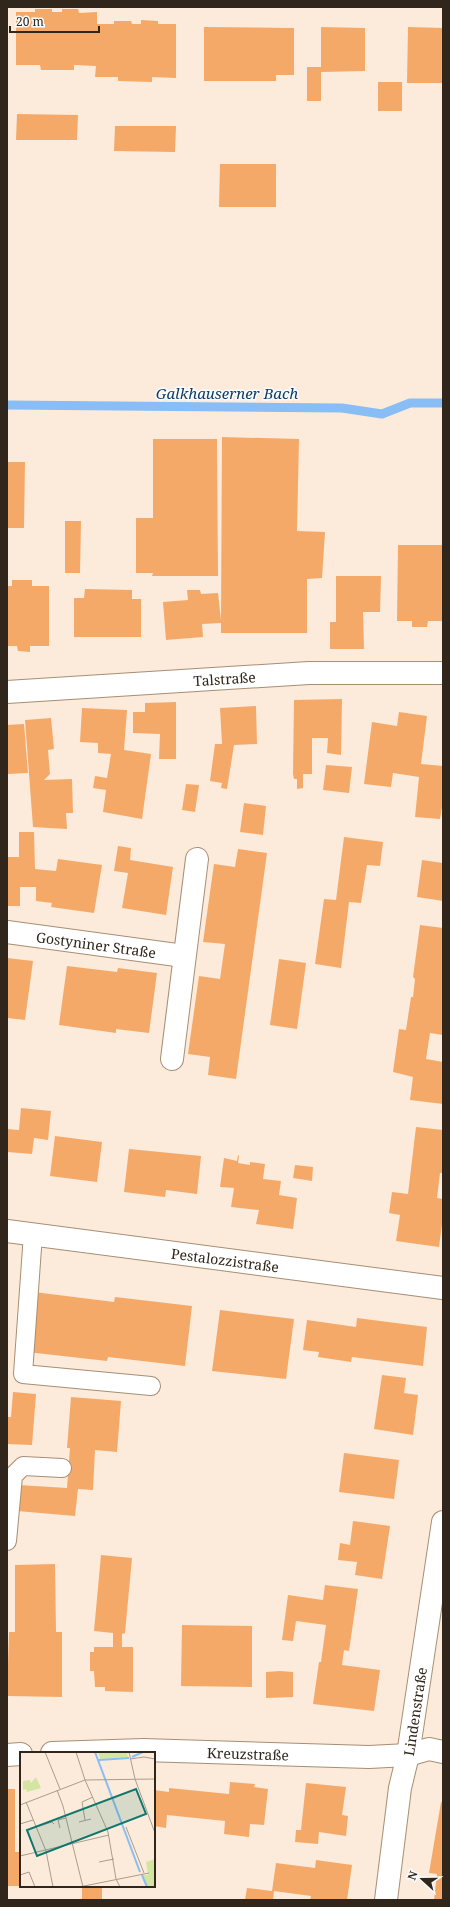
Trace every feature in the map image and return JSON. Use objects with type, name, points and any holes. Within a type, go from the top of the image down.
[{"type":"street","name":"Talstraße","points":[[7,692],[309,673],[443,673]]},
{"type":"street","points":[[172,1059],[197,858]]},
{"type":"street","name":"Gostyniner Straße","points":[[7,932],[184,956]]},
{"type":"street","name":"Pestalozzistraße","points":[[7,1231],[443,1288]]},
{"type":"street","name":"Lindenstraße","points":[[386,1900],[400,1788],[408,1755],[443,1522]]},
{"type":"street","name":"Kreuzstraße","points":[[82,1752],[143,1750],[369,1757],[408,1755],[429,1749],[443,1752]]},
{"type":"street","points":[[7,1755],[20,1754]]},
{"type":"lane","points":[[33,1234],[23,1374],[151,1386]]},
{"type":"lane","points":[[7,1541],[13,1476],[23,1466],[62,1468]]},
{"type":"building","points":[[35,9],[52,9],[52,12],[62,12],[62,9],[78,9],[79,13],[97,12],[97,24],[114,24],[114,21],[131,21],[132,24],[141,24],[141,20],[158,21],[158,24],[176,24],[176,78],[152,77],[152,82],[118,81],[118,77],[95,77],[96,66],[74,65],[74,70],[41,70],[40,65],[16,65],[16,12],[35,12]]},
{"type":"building","points":[[204,27],[294,28],[294,75],[276,75],[276,81],[204,81]]},
{"type":"building","points":[[321,27],[365,28],[365,71],[321,72],[321,101],[307,101],[307,67],[321,67]]},
{"type":"building","points":[[408,27],[443,28],[443,83],[407,83]]},
{"type":"building","points":[[378,82],[402,82],[402,111],[378,111]]},
{"type":"building","points":[[17,114],[78,115],[77,140],[16,140]]},
{"type":"building","points":[[115,126],[176,126],[175,152],[114,151]]},
{"type":"building","points":[[220,164],[276,164],[276,207],[219,207]]},
{"type":"building","points":[[222,437],[299,439],[297,531],[325,532],[322,578],[307,579],[307,633],[221,633],[221,623],[202,624],[203,637],[166,640],[163,602],[188,600],[187,590],[200,590],[201,594],[218,593],[221,620]]},
{"type":"building","points":[[153,439],[217,439],[218,576],[152,576],[153,573],[136,573],[136,518],[153,518]]},
{"type":"building","points":[[7,462],[25,462],[24,528],[7,528]]},
{"type":"building","points":[[65,521],[81,521],[80,573],[65,573]]},
{"type":"building","points":[[398,545],[443,545],[443,621],[428,621],[427,627],[412,627],[412,621],[397,621]]},
{"type":"building","points":[[336,576],[381,576],[380,612],[363,612],[364,649],[330,649],[330,622],[336,622]]},
{"type":"building","points":[[12,580],[32,580],[32,586],[49,586],[49,646],[30,646],[30,652],[18,651],[17,646],[7,646],[7,586],[12,586]]},
{"type":"building","points":[[85,589],[132,590],[132,599],[141,599],[141,637],[74,637],[74,598],[84,598]]},
{"type":"building","points":[[342,699],[341,755],[327,753],[328,738],[312,738],[312,774],[303,774],[303,788],[297,789],[297,779],[294,779],[293,774],[294,700]]},
{"type":"building","points":[[176,702],[176,759],[159,759],[160,734],[133,733],[133,712],[145,712],[145,703]]},
{"type":"building","points":[[256,706],[257,744],[234,745],[227,789],[221,788],[222,783],[210,781],[215,744],[222,744],[220,708]]},
{"type":"building","points":[[82,708],[127,710],[124,750],[151,754],[142,819],[103,812],[106,790],[93,788],[95,776],[107,778],[111,754],[98,753],[98,743],[80,742]]},
{"type":"building","points":[[399,712],[427,716],[421,764],[443,766],[443,801],[440,819],[415,817],[419,777],[393,773],[391,787],[364,784],[372,722],[397,726]]},
{"type":"building","points":[[51,718],[54,749],[48,750],[50,774],[44,780],[72,779],[73,813],[66,813],[67,829],[33,827],[25,720]]},
{"type":"building","points":[[24,724],[28,773],[7,774],[7,725]]},
{"type":"building","points":[[326,765],[352,767],[349,793],[323,790]]},
{"type":"building","points":[[186,784],[199,785],[195,812],[182,810]]},
{"type":"building","points":[[244,803],[266,806],[263,835],[240,832]]},
{"type":"building","points":[[19,832],[34,832],[35,869],[56,871],[58,859],[102,865],[94,913],[51,907],[52,903],[36,901],[36,887],[20,887],[20,906],[7,906],[7,857],[19,857]]},
{"type":"building","points":[[344,837],[383,842],[380,866],[367,865],[361,903],[349,902],[341,968],[315,964],[324,899],[336,900]]},
{"type":"building","points":[[118,846],[131,848],[130,860],[173,867],[166,915],[122,908],[128,873],[114,871]]},
{"type":"building","points":[[238,849],[267,853],[236,1079],[208,1075],[210,1057],[188,1054],[199,976],[220,979],[225,944],[203,942],[214,864],[235,867]]},
{"type":"building","points":[[422,860],[443,863],[443,901],[417,897]]},
{"type":"building","points":[[420,925],[443,928],[443,1035],[430,1033],[426,1059],[443,1062],[443,1104],[410,1100],[413,1077],[393,1072],[399,1029],[406,1030],[411,997],[413,997],[415,979],[413,977]]},
{"type":"building","points":[[7,958],[33,961],[25,1020],[7,1018]]},
{"type":"building","points":[[279,959],[306,963],[297,1029],[270,1025]]},
{"type":"building","points":[[67,966],[117,972],[118,968],[157,973],[149,1033],[116,1029],[116,1033],[59,1025]]},
{"type":"building","points":[[21,1108],[51,1111],[48,1140],[34,1138],[32,1154],[7,1152],[7,1129],[19,1130]]},
{"type":"building","points":[[416,1127],[443,1130],[443,1173],[440,1173],[437,1198],[443,1199],[443,1217],[439,1247],[396,1241],[400,1215],[389,1213],[392,1192],[408,1194]]},
{"type":"building","points":[[55,1136],[102,1142],[97,1182],[50,1176]]},
{"type":"building","points":[[129,1149],[201,1156],[197,1194],[166,1190],[165,1197],[124,1192]]},
{"type":"building","points":[[238,1155],[238,1163],[250,1165],[250,1162],[265,1164],[263,1179],[281,1181],[279,1195],[297,1198],[293,1229],[256,1224],[259,1210],[231,1207],[234,1188],[220,1187],[224,1158],[237,1161]]},
{"type":"building","points":[[295,1165],[313,1167],[312,1181],[293,1178]]},
{"type":"building","points":[[34,1292],[114,1302],[115,1297],[192,1306],[185,1366],[108,1357],[107,1361],[27,1352]]},
{"type":"building","points":[[220,1310],[294,1319],[286,1379],[212,1371]]},
{"type":"building","points":[[357,1318],[427,1327],[423,1366],[352,1357],[351,1362],[318,1357],[319,1352],[303,1350],[307,1320],[356,1327]]},
{"type":"building","points":[[382,1375],[406,1378],[404,1393],[418,1395],[413,1435],[374,1429]]},
{"type":"building","points":[[13,1392],[36,1394],[32,1445],[7,1444],[7,1417],[11,1417]]},
{"type":"building","points":[[71,1397],[121,1401],[117,1452],[95,1450],[93,1490],[78,1489],[75,1516],[17,1511],[19,1485],[67,1488],[70,1448],[67,1448]]},
{"type":"building","points":[[344,1453],[399,1460],[394,1499],[339,1492]]},
{"type":"building","points":[[353,1521],[390,1526],[382,1579],[355,1575],[357,1562],[338,1560],[340,1543],[350,1545]]},
{"type":"building","points":[[101,1555],[132,1558],[125,1633],[122,1634],[122,1647],[133,1647],[133,1692],[105,1691],[105,1687],[95,1687],[94,1671],[90,1671],[90,1652],[94,1652],[94,1647],[113,1647],[113,1633],[94,1631]]},
{"type":"building","points":[[55,1564],[56,1632],[62,1632],[62,1697],[7,1696],[9,1632],[15,1632],[15,1565]]},
{"type":"building","points":[[325,1585],[358,1589],[349,1651],[344,1650],[342,1665],[380,1670],[374,1711],[313,1704],[326,1625],[296,1621],[293,1641],[282,1640],[288,1595],[323,1600]]},
{"type":"building","points":[[182,1625],[252,1626],[252,1687],[181,1686]]},
{"type":"building","points":[[266,1672],[293,1672],[293,1697],[266,1698]]},
{"type":"building","points":[[230,1782],[255,1784],[254,1787],[268,1789],[264,1825],[250,1824],[249,1837],[224,1834],[225,1821],[167,1815],[166,1828],[155,1826],[155,1790],[169,1792],[169,1788],[229,1794]]},
{"type":"building","points":[[306,1783],[346,1787],[342,1815],[348,1816],[346,1836],[319,1832],[318,1844],[295,1842],[296,1830],[301,1830]]},
{"type":"building","points":[[7,1789],[15,1789],[15,1852],[20,1852],[20,1886],[7,1886]]},
{"type":"building","points":[[441,1802],[443,1803],[443,1900],[434,1900],[437,1874],[429,1873]]},
{"type":"building","points":[[316,1860],[352,1865],[347,1900],[310,1900],[311,1896],[274,1891],[273,1900],[245,1900],[247,1888],[272,1891],[276,1863],[315,1868]]},
{"type":"building","points":[[82,1887],[102,1887],[102,1900],[82,1900]]},
{"type":"waterway","name":"Galkhauserner Bach","points":[[7,405],[342,408],[382,414],[410,403],[443,403]]}]
